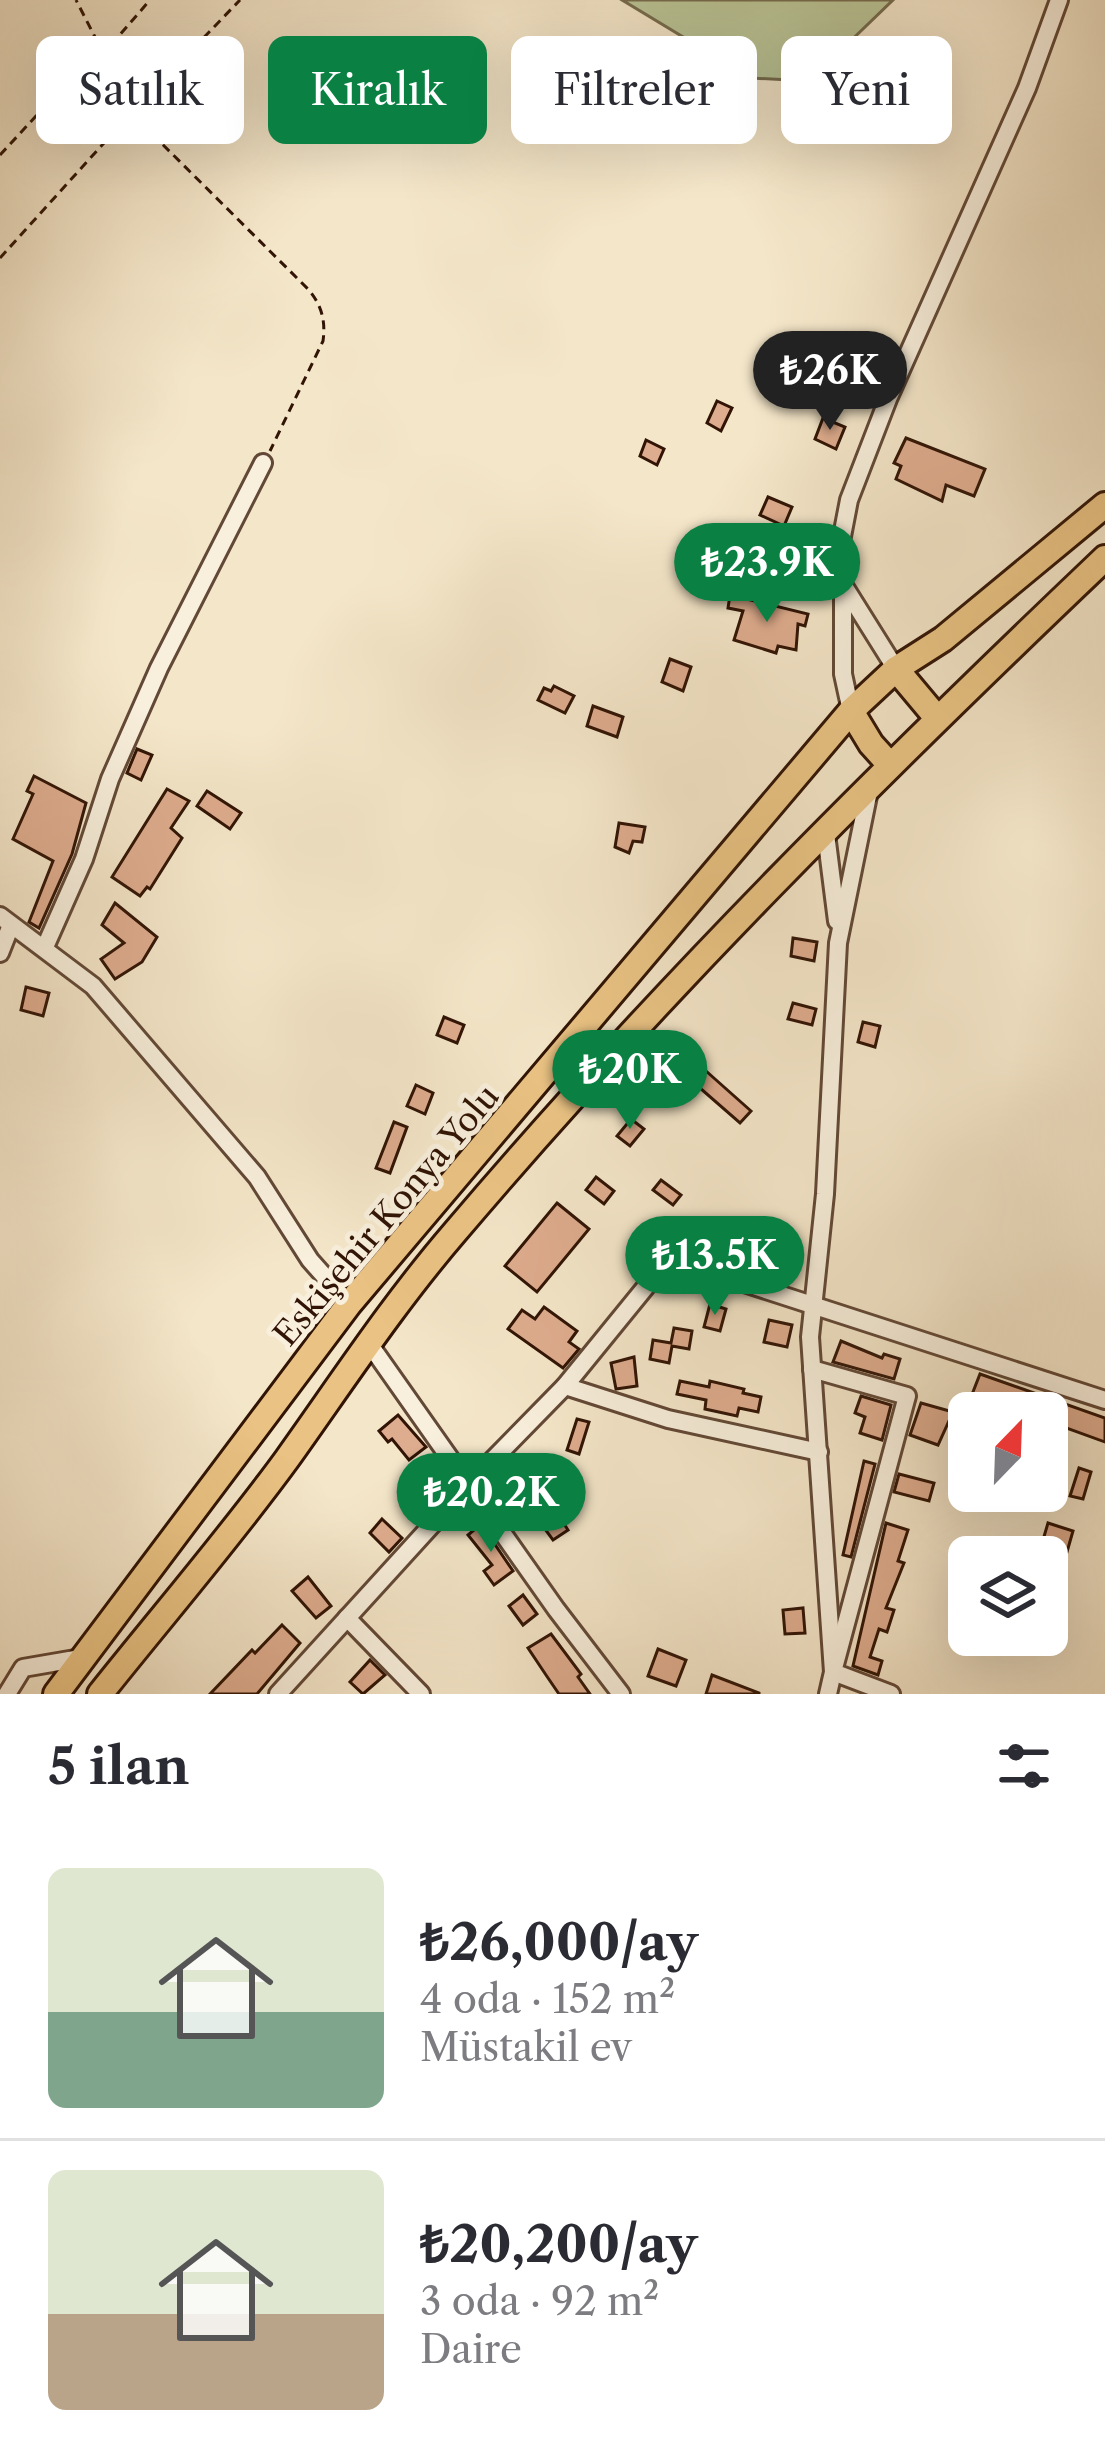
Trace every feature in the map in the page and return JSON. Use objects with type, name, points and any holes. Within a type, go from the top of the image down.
[{"type":"highway","name":"Eskişehir Konya Yolu","points":[[56,1694],[349,1304],[851,711],[896,668],[943,639],[1105,505]]},
{"type":"highway","name":"Eskişehir Konya Yolu","points":[[100,1694],[284,1462],[368,1342],[452,1235],[641,1019],[937,718],[1105,558]]},
{"type":"highway","points":[[896,668],[937,718]]},
{"type":"highway","points":[[851,711],[890,765]]},
{"type":"street","points":[[851,711],[843,674],[844,585],[839,551],[849,500],[888,399],[1027,88],[1059,0]]},
{"type":"street","points":[[45,947],[84,859],[110,778],[159,668],[263,463]]},
{"type":"street","points":[[844,585],[896,668]]},
{"type":"street","points":[[869,629],[893,645],[914,648],[943,639]]},
{"type":"street","points":[[833,1672],[810,1336],[825,1195],[839,940],[869,791]]},
{"type":"street","points":[[826,834],[839,940]]},
{"type":"street","points":[[0,953],[5,921],[93,986],[257,1178],[310,1260],[349,1304]]},
{"type":"street","points":[[278,1694],[565,1385],[653,1278],[676,1267],[732,1279],[1105,1400]]},
{"type":"street","points":[[368,1342],[621,1694]]},
{"type":"street","points":[[812,1369],[908,1396],[828,1694]]},
{"type":"street","points":[[565,1385],[668,1419],[820,1452]]},
{"type":"street","points":[[347,1618],[422,1694]]},
{"type":"street","points":[[8,1694],[23,1668],[81,1658]]},
{"type":"street","points":[[833,1672],[891,1694]]},
{"type":"path","points":[[76,0],[94,36]]},
{"type":"path","points":[[119,36],[151,0]]},
{"type":"path","points":[[205,36],[240,0]]},
{"type":"path","points":[[0,155],[36,116]]},
{"type":"path","points":[[0,258],[103,144]]},
{"type":"path","points":[[162,144],[308,289],[322,312],[325,331],[320,350],[263,463]]},
{"type":"green space","points":[[622,0],[893,0],[856,36],[781,36],[781,80],[757,78],[757,36],[682,36]]},
{"type":"building","points":[[717,401],[732,408],[721,431],[707,423]]},
{"type":"building","points":[[823,418],[845,427],[836,449],[815,439]]},
{"type":"building","points":[[906,438],[985,469],[974,496],[946,485],[942,501],[896,479],[901,466],[894,463]]},
{"type":"building","points":[[646,440],[664,449],[657,465],[640,456]]},
{"type":"building","points":[[768,497],[792,507],[784,526],[760,515]]},
{"type":"building","points":[[730,595],[808,614],[805,626],[798,624],[796,650],[778,646],[776,653],[734,640],[743,611],[728,608]]},
{"type":"building","points":[[670,659],[691,667],[683,691],[662,682]]},
{"type":"building","points":[[554,686],[574,696],[565,713],[538,700],[544,688],[551,691]]},
{"type":"building","points":[[593,706],[623,717],[617,737],[587,726]]},
{"type":"building","points":[[137,749],[152,755],[141,780],[127,773]]},
{"type":"building","points":[[34,776],[86,803],[72,854],[39,928],[29,922],[53,861],[13,839],[33,794],[27,791]]},
{"type":"building","points":[[167,789],[189,801],[171,828],[182,838],[150,889],[140,896],[112,877]]},
{"type":"building","points":[[207,791],[241,813],[230,829],[197,806]]},
{"type":"building","points":[[619,823],[645,827],[642,842],[633,841],[629,853],[615,847]]},
{"type":"building","points":[[115,903],[157,937],[142,962],[115,979],[101,959],[124,943],[102,925]]},
{"type":"building","points":[[793,938],[817,942],[814,961],[791,956]]},
{"type":"building","points":[[26,987],[49,993],[43,1016],[21,1010]]},
{"type":"building","points":[[793,1003],[816,1009],[812,1025],[788,1019]]},
{"type":"building","points":[[444,1017],[464,1025],[457,1043],[437,1035]]},
{"type":"building","points":[[863,1022],[880,1026],[875,1047],[858,1042]]},
{"type":"building","points":[[688,1055],[751,1111],[740,1123],[677,1068]]},
{"type":"building","points":[[416,1085],[433,1093],[425,1114],[407,1106]]},
{"type":"building","points":[[631,1119],[644,1129],[630,1146],[617,1136]]},
{"type":"building","points":[[394,1122],[407,1127],[390,1173],[376,1168]]},
{"type":"building","points":[[596,1177],[614,1191],[604,1204],[586,1190]]},
{"type":"building","points":[[661,1180],[681,1195],[673,1205],[653,1190]]},
{"type":"building","points":[[557,1203],[589,1229],[537,1292],[505,1266]]},
{"type":"building","points":[[710,1304],[726,1309],[720,1331],[704,1327]]},
{"type":"building","points":[[544,1307],[577,1331],[569,1342],[579,1349],[563,1368],[508,1329],[522,1310],[535,1319]]},
{"type":"building","points":[[769,1320],[792,1325],[787,1347],[764,1342]]},
{"type":"building","points":[[674,1328],[692,1331],[689,1349],[672,1346],[669,1363],[650,1359],[653,1340],[671,1343]]},
{"type":"building","points":[[841,1341],[882,1358],[884,1354],[900,1359],[894,1379],[833,1362]]},
{"type":"building","points":[[634,1357],[637,1386],[616,1389],[611,1363]]},
{"type":"building","points":[[980,1374],[1031,1392],[973,1392]]},
{"type":"building","points":[[680,1381],[709,1387],[710,1381],[744,1389],[743,1393],[761,1397],[758,1412],[739,1408],[737,1416],[705,1409],[706,1400],[677,1394]]},
{"type":"building","points":[[861,1396],[891,1405],[882,1440],[860,1433],[865,1417],[855,1413]]},
{"type":"building","points":[[921,1403],[948,1411],[938,1445],[910,1435]]},
{"type":"building","points":[[1068,1405],[1105,1418],[1105,1442],[1068,1429]]},
{"type":"building","points":[[398,1415],[426,1447],[409,1460],[379,1431]]},
{"type":"building","points":[[577,1419],[589,1422],[579,1454],[567,1450]]},
{"type":"building","points":[[864,1461],[875,1464],[851,1557],[843,1555]]},
{"type":"building","points":[[1079,1468],[1091,1472],[1083,1499],[1070,1496]]},
{"type":"building","points":[[899,1474],[934,1483],[929,1501],[894,1492]]},
{"type":"building","points":[[537,1483],[568,1530],[553,1540],[520,1495]]},
{"type":"building","points":[[382,1519],[402,1538],[389,1552],[370,1533]]},
{"type":"building","points":[[886,1523],[908,1530],[898,1561],[904,1563],[886,1608],[894,1610],[887,1632],[879,1629],[870,1657],[882,1661],[878,1675],[853,1666]]},
{"type":"building","points":[[1048,1523],[1073,1531],[1068,1548],[1068,1536],[1044,1536]]},
{"type":"building","points":[[481,1524],[513,1571],[494,1585],[484,1571],[492,1565],[468,1535]]},
{"type":"building","points":[[308,1577],[331,1606],[316,1618],[292,1591]]},
{"type":"building","points":[[523,1595],[537,1614],[523,1625],[509,1606]]},
{"type":"building","points":[[803,1608],[805,1633],[785,1634],[783,1610]]},
{"type":"building","points":[[282,1625],[300,1643],[257,1694],[210,1694],[252,1650],[255,1653]]},
{"type":"building","points":[[551,1634],[590,1694],[559,1694],[528,1648]]},
{"type":"building","points":[[658,1649],[686,1660],[676,1686],[648,1676]]},
{"type":"building","points":[[370,1660],[385,1675],[363,1694],[350,1682]]},
{"type":"building","points":[[712,1675],[759,1693],[759,1694],[706,1694]]}]
